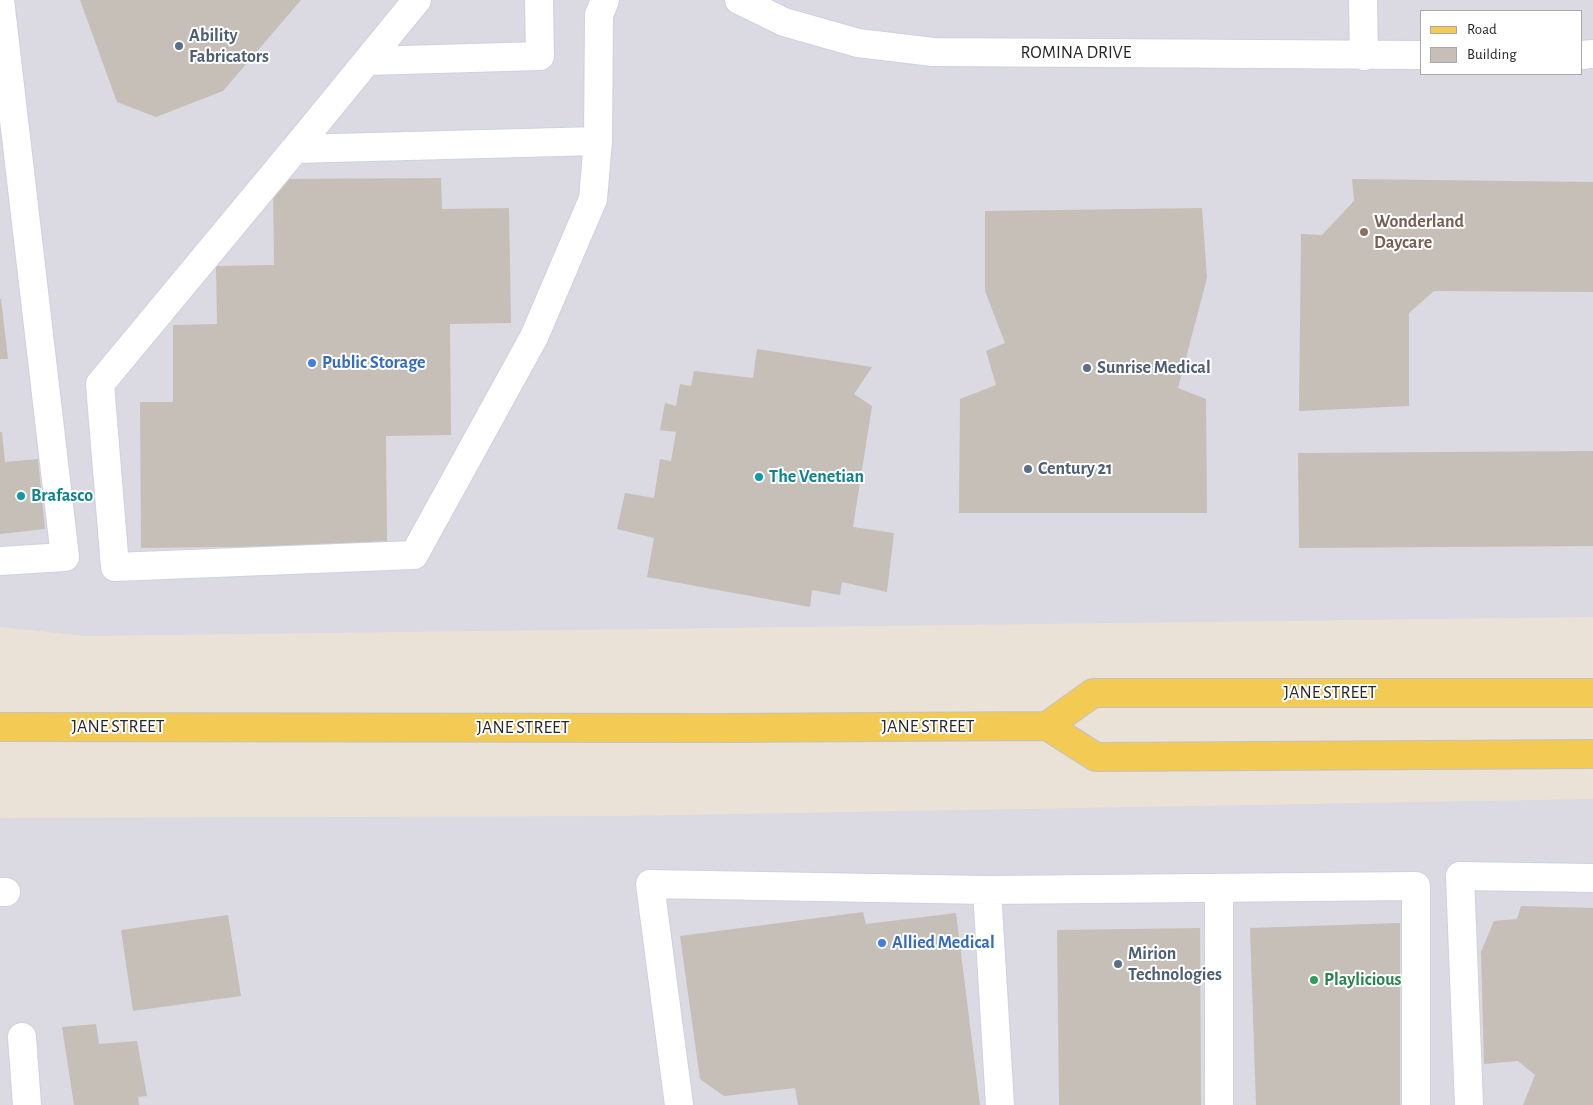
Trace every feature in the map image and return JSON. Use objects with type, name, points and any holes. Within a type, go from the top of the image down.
[{"type":"main road","name":"JANE STREET","points":[[0,727],[728,728],[1047,726],[1093,693],[1593,692]]},
{"type":"main road","points":[[1047,726],[1096,757],[1593,754]]},
{"type":"street","points":[[0,0],[65,557],[0,561]]},
{"type":"street","points":[[417,0],[100,384],[115,567],[414,556],[534,337],[593,199],[598,141],[599,15],[605,0]]},
{"type":"street","points":[[368,61],[540,56],[539,0]]},
{"type":"street","name":"ROMINA DRIVE","points":[[739,0],[784,22],[858,43],[933,52],[1420,56]]},
{"type":"street","points":[[1363,0],[1364,56]]},
{"type":"street","points":[[295,149],[598,141]]},
{"type":"street","points":[[1469,1105],[1460,876],[1593,878]]},
{"type":"street","points":[[679,1105],[650,884],[987,890],[1416,886],[1416,1105]]},
{"type":"street","points":[[1219,888],[1219,1105]]},
{"type":"street","points":[[987,890],[1000,1105]]},
{"type":"street","points":[[22,1038],[27,1105]]},
{"type":"shaded area","points":[[0,0],[1593,0],[1593,617],[86,636],[0,627]]},
{"type":"shaded area","points":[[1593,799],[1593,1105],[0,1105],[0,818],[619,816]]},
{"type":"building","name":"Ability Fabricators","points":[[80,0],[301,0],[223,91],[156,117],[117,102]]},
{"type":"building","name":"Public Storage","points":[[441,178],[442,209],[509,208],[511,323],[450,324],[451,435],[386,436],[387,545],[141,548],[140,402],[173,402],[173,325],[217,324],[216,266],[274,265],[273,179]]},
{"type":"building","points":[[1352,179],[1593,182],[1593,292],[1434,291],[1409,313],[1409,406],[1299,411],[1301,234],[1322,235],[1354,201]]},
{"type":"building","name":"Sunrise Medical","points":[[1202,208],[1207,278],[1178,388],[1206,399],[1207,513],[959,513],[960,399],[996,385],[986,351],[1005,343],[985,291],[985,211]]},
{"type":"building","points":[[1,299],[8,359],[0,359]]},
{"type":"building","name":"The Venetian","points":[[757,349],[872,367],[854,394],[872,406],[853,527],[894,533],[887,592],[842,582],[840,595],[812,590],[810,607],[647,577],[654,538],[617,529],[625,493],[654,498],[660,459],[671,461],[676,432],[660,430],[665,403],[676,406],[680,384],[691,386],[694,371],[753,378]]},
{"type":"building","name":"Brafasco","points":[[0,432],[2,432],[5,462],[38,459],[45,529],[0,534]]},
{"type":"building","points":[[1593,451],[1593,546],[1299,548],[1298,453]]},
{"type":"building","points":[[1521,906],[1593,908],[1593,1105],[1523,1105],[1535,1075],[1518,1061],[1484,1064],[1481,952],[1494,921],[1517,919]]},
{"type":"building","points":[[863,912],[866,924],[956,913],[980,1105],[798,1105],[795,1088],[724,1096],[700,1079],[680,936]]},
{"type":"building","points":[[228,915],[241,996],[133,1011],[121,930]]},
{"type":"building","points":[[1400,923],[1400,1105],[1256,1105],[1250,928]]},
{"type":"building","points":[[1200,928],[1201,1105],[1059,1105],[1057,930]]},
{"type":"building","points":[[96,1024],[99,1044],[137,1041],[147,1096],[138,1097],[139,1105],[74,1105],[62,1027]]},
{"type":"place","name":"Ability Fabricators","points":[[179,46]]},
{"type":"place","name":"Wonderland Daycare","points":[[1364,232]]},
{"type":"place","name":"Public Storage","points":[[312,363]]},
{"type":"place","name":"Sunrise Medical","points":[[1087,368]]},
{"type":"place","name":"Century 21","points":[[1028,469]]},
{"type":"place","name":"The Venetian","points":[[759,477]]},
{"type":"place","name":"Brafasco","points":[[21,496]]},
{"type":"place","name":"Allied Medical","points":[[882,943]]},
{"type":"place","name":"Mirion Technologies","points":[[1118,964]]},
{"type":"place","name":"Playlicious","points":[[1314,980]]}]
